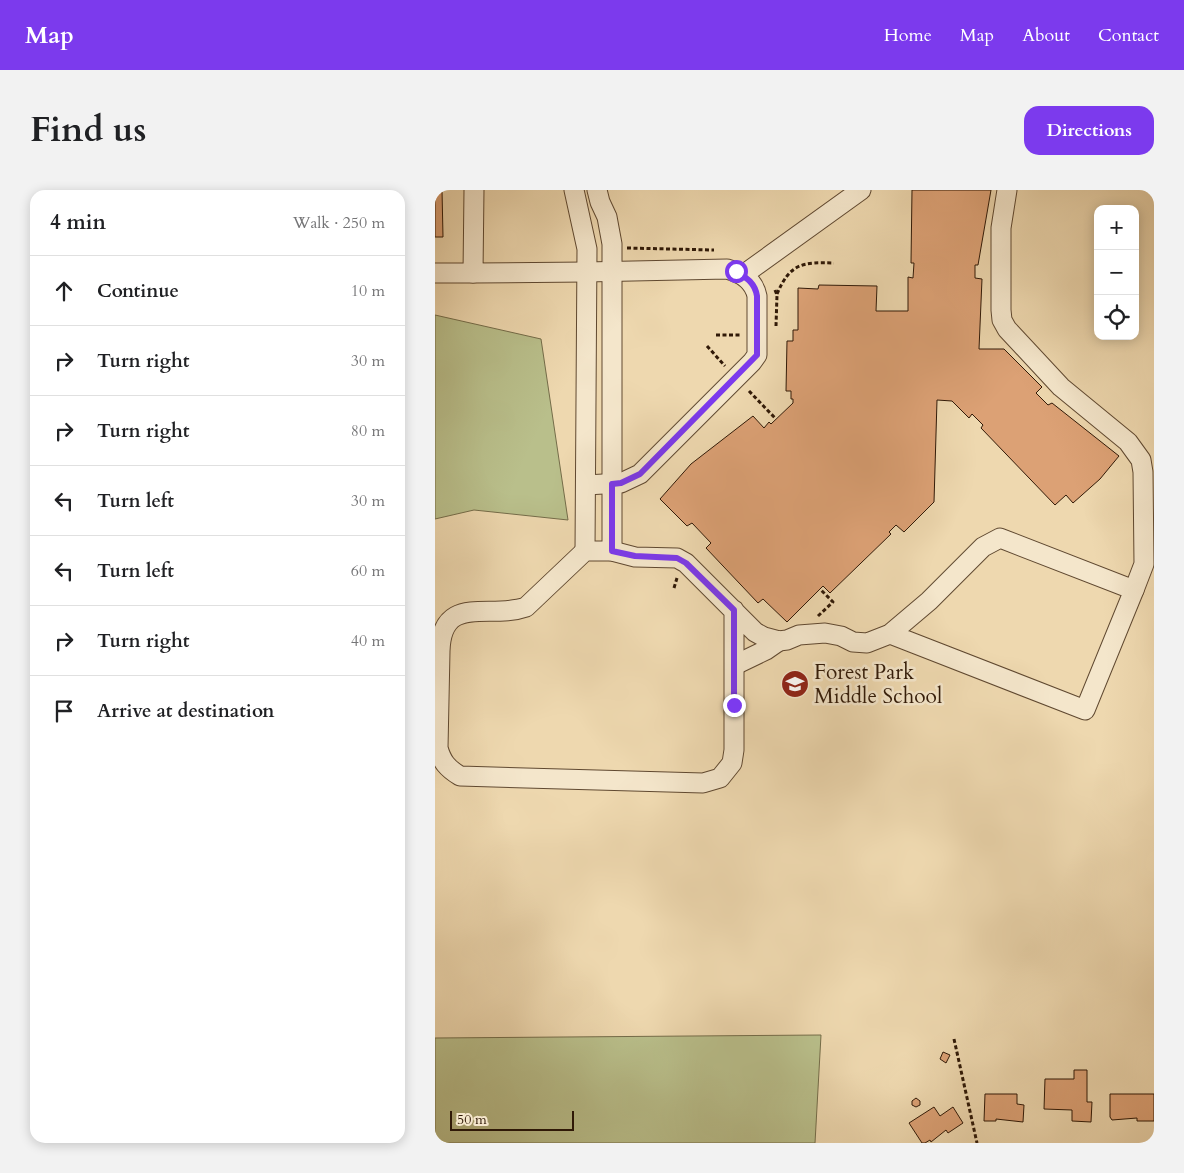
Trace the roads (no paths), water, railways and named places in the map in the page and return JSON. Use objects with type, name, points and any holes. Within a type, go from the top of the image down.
[{"type":"lane","points":[[473,273],[474,190]]},
{"type":"lane","points":[[574,190],[587,249],[585,551]]},
{"type":"lane","points":[[597,190],[607,217],[612,244],[612,551]]},
{"type":"lane","points":[[743,276],[861,190]]},
{"type":"lane","points":[[890,634],[1085,710],[1144,564],[1143,472],[1141,460],[1128,442],[1061,387],[1007,329],[1002,320],[1001,228],[1007,190]]},
{"type":"lane","points":[[435,273],[727,269],[736,271],[755,288],[757,296],[757,355],[640,474],[621,483],[586,485]]},
{"type":"lane","points":[[734,610],[735,750],[732,763],[720,778],[703,783],[460,776],[449,769],[442,760],[438,748],[440,639],[445,626],[452,617],[466,611],[513,612],[525,608],[585,551],[612,551],[635,556],[679,559],[686,563],[734,610],[755,632],[764,637],[779,641],[799,635],[825,633],[841,636],[853,642],[867,643],[890,634],[929,601],[983,547],[1001,538],[1134,590]]},
{"type":"lane","points":[[735,666],[779,641]]},
{"type":"place","name":"Forest Park Middle School","points":[[795,684]]}]
